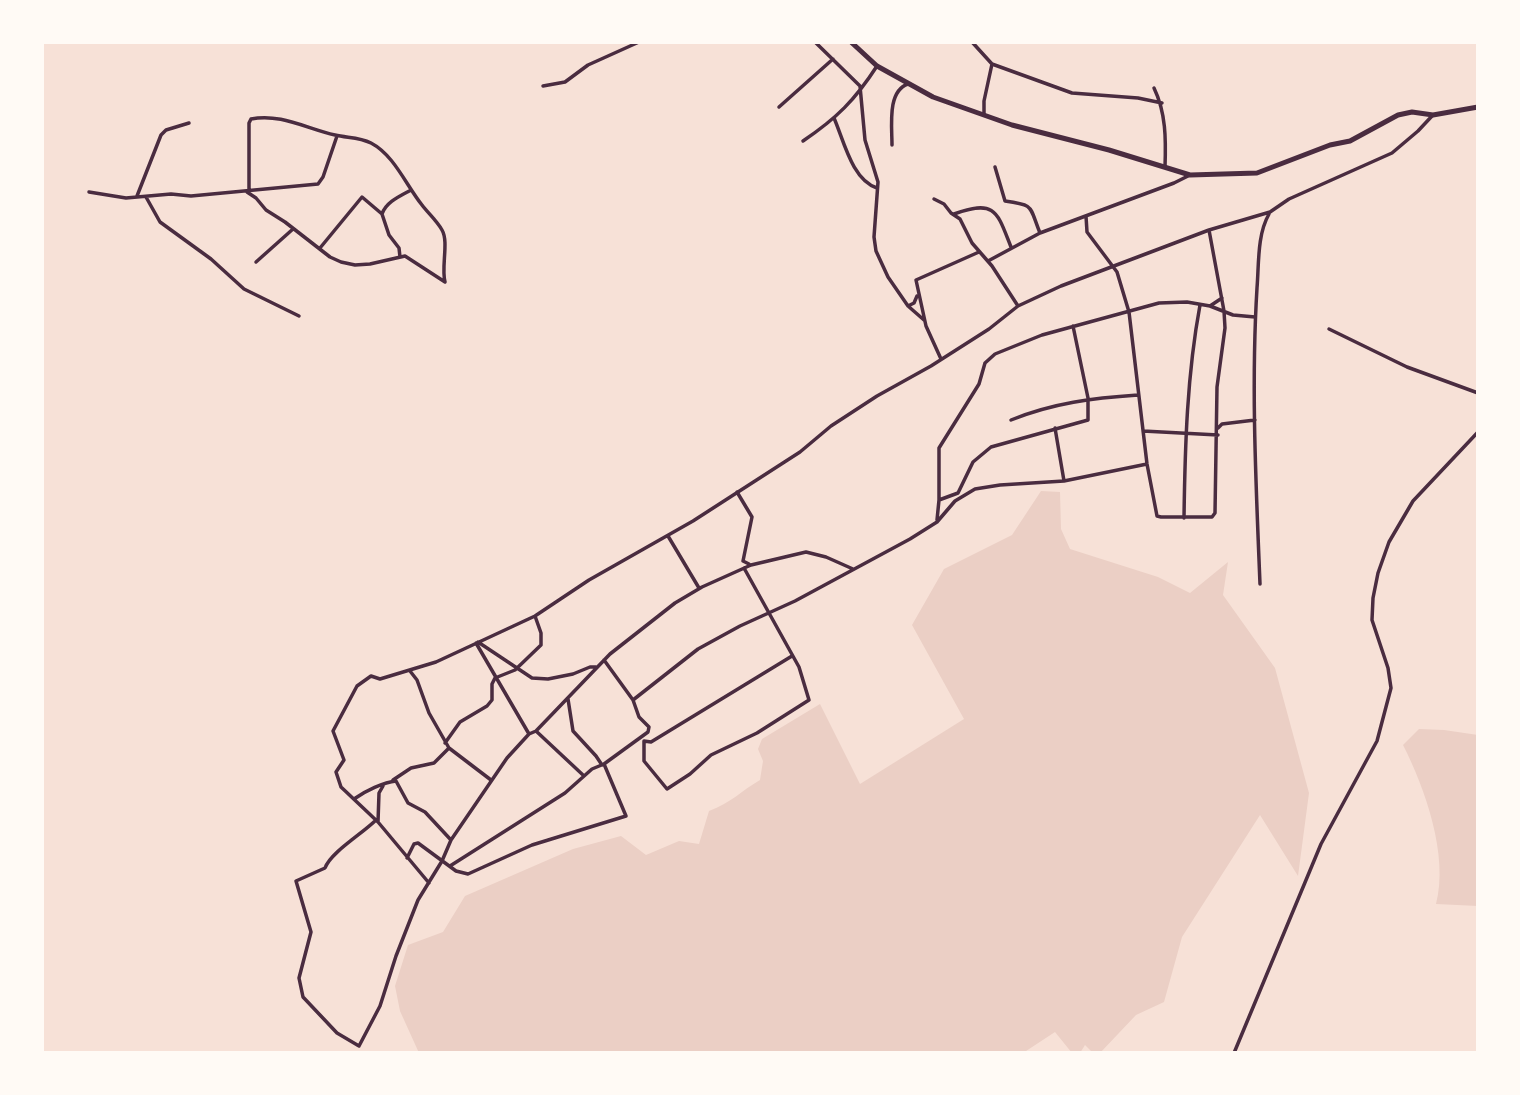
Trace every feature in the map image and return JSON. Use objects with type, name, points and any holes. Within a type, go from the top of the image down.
[{"type":"street","points":[[543,86],[565,82],[588,65],[639,42]]},
{"type":"street","points":[[815,42],[847,75],[860,84],[865,140],[877,176],[874,237],[876,251],[888,277],[908,306],[925,320]]},
{"type":"street","points":[[851,42],[877,66],[933,97],[1012,125],[1109,150],[1190,175],[1257,173],[1330,145],[1350,141],[1398,115],[1412,112],[1433,114],[1478,107]]},
{"type":"street","points":[[972,42],[992,64],[1072,93],[1128,97],[1162,103]]},
{"type":"street","points":[[779,107],[833,59]]},
{"type":"street","points":[[984,115],[984,101],[992,64]]},
{"type":"street","points":[[803,141],[834,118],[861,91],[877,66]]},
{"type":"street","points":[[892,145],[895,97],[899,89],[910,83]]},
{"type":"street","points":[[1154,88],[1162,103],[1166,139],[1164,167]]},
{"type":"street","points":[[429,883],[377,821],[341,787],[336,774],[344,760],[333,731],[358,686],[371,676],[380,678],[436,662],[535,616],[589,580],[668,536],[800,452],[831,426],[989,329],[1018,306],[1060,286],[1209,230],[1270,212],[1289,199],[1392,153],[1433,114]]},
{"type":"street","points":[[834,118],[859,176],[869,186],[878,189]]},
{"type":"street","points":[[251,119],[289,121],[337,136],[356,137],[378,148],[396,166],[411,190],[443,230],[445,239],[442,269],[445,282],[410,258],[400,257],[355,265],[330,257],[266,210],[247,191],[248,123],[251,119]]},
{"type":"street","points":[[137,197],[161,135],[166,130],[189,123]]},
{"type":"street","points":[[89,192],[114,197],[171,194],[191,196],[318,184],[337,136]]},
{"type":"street","points":[[995,167],[1005,201],[1028,205],[1040,233]]},
{"type":"street","points":[[988,261],[1040,233],[1174,184],[1190,175]]},
{"type":"street","points":[[382,214],[392,201],[411,190]]},
{"type":"street","points":[[146,197],[160,222],[211,259],[244,289],[299,316]]},
{"type":"street","points":[[320,248],[361,198],[382,214],[389,235],[399,248],[400,257]]},
{"type":"street","points":[[934,199],[944,204],[960,219],[979,252],[1018,306]]},
{"type":"street","points":[[953,214],[977,208],[993,210],[1011,247]]},
{"type":"street","points":[[1261,584],[1255,420],[1255,317],[1261,238],[1270,212]]},
{"type":"street","points":[[1086,216],[1090,237],[1113,266],[1129,312],[1147,464],[1157,516],[1215,516],[1217,387],[1224,341],[1224,311],[1209,230]]},
{"type":"street","points":[[256,262],[293,229]]},
{"type":"street","points":[[941,359],[925,320],[917,279],[979,252]]},
{"type":"street","points":[[908,306],[914,303],[918,293]]},
{"type":"street","points":[[1210,306],[1222,298]]},
{"type":"street","points":[[937,522],[939,448],[979,383],[985,363],[995,354],[1073,326],[1158,303],[1181,301],[1210,306],[1233,315],[1255,317]]},
{"type":"street","points":[[1184,518],[1191,356],[1200,304]]},
{"type":"street","points":[[939,500],[958,493],[973,462],[992,447],[1088,419],[1088,398],[1073,326]]},
{"type":"street","points":[[1329,329],[1407,367],[1478,393]]},
{"type":"street","points":[[1011,420],[1045,408],[1088,398],[1138,395]]},
{"type":"street","points":[[1218,428],[1222,424],[1255,420]]},
{"type":"street","points":[[1055,428],[1064,481]]},
{"type":"street","points":[[1143,432],[1217,435]]},
{"type":"street","points":[[1234,1053],[1321,844],[1377,741],[1391,688],[1388,668],[1372,620],[1373,598],[1389,542],[1413,501],[1478,432]]},
{"type":"street","points":[[633,699],[698,649],[889,551],[937,522],[955,501],[975,489],[1064,481],[1147,464]]},
{"type":"street","points":[[737,492],[752,517],[743,561],[751,565]]},
{"type":"street","points":[[668,536],[699,588]]},
{"type":"street","points":[[383,786],[379,793],[377,821],[329,858],[325,868],[296,881],[311,932],[299,978],[303,997],[337,1033],[359,1046],[380,1006],[418,900],[442,861],[451,839],[476,806],[491,780],[529,734],[537,731],[604,660],[643,627],[699,588],[751,565],[806,552],[826,557],[853,569]]},
{"type":"street","points":[[643,739],[644,761],[667,789],[690,774],[711,755],[757,733],[809,700],[792,656],[744,568]]},
{"type":"street","points":[[445,744],[460,722],[487,706],[492,700],[492,684],[495,678],[518,668],[541,645],[541,633],[535,616]]},
{"type":"street","points":[[477,643],[532,678],[548,679],[597,667]]},
{"type":"street","points":[[477,643],[529,734]]},
{"type":"street","points":[[643,739],[651,742],[792,656]]},
{"type":"street","points":[[450,866],[565,793],[592,769],[603,765],[643,739],[649,727],[639,717],[633,699],[604,660]]},
{"type":"street","points":[[410,671],[417,680],[426,706],[445,744],[491,780]]},
{"type":"street","points":[[407,858],[414,844],[418,843],[456,871],[468,874],[532,845],[626,816],[603,765],[573,731],[568,698]]},
{"type":"street","points":[[537,731],[583,775]]},
{"type":"street","points":[[354,799],[367,790],[383,786],[411,768],[434,763],[449,748]]},
{"type":"street","points":[[393,780],[408,803],[425,812],[451,839]]},
{"type":"shaded area","points":[[1041,491],[1060,492],[1061,529],[1070,549],[1158,577],[1190,593],[1228,562],[1223,595],[1275,668],[1309,793],[1298,876],[1260,815],[1182,937],[1164,1002],[1136,1015],[1100,1053],[1093,1053],[1085,1045],[1080,1053],[1072,1053],[1055,1032],[1023,1053],[419,1053],[400,1011],[395,986],[408,945],[443,932],[465,896],[573,849],[621,836],[646,855],[679,841],[699,844],[709,811],[730,801],[760,780],[763,761],[758,749],[762,739],[820,704],[860,784],[964,719],[912,625],[944,569],[1012,535]]},
{"type":"shaded area","points":[[1419,729],[1478,735],[1478,906],[1436,904],[1439,865],[1433,823],[1403,745]]}]
